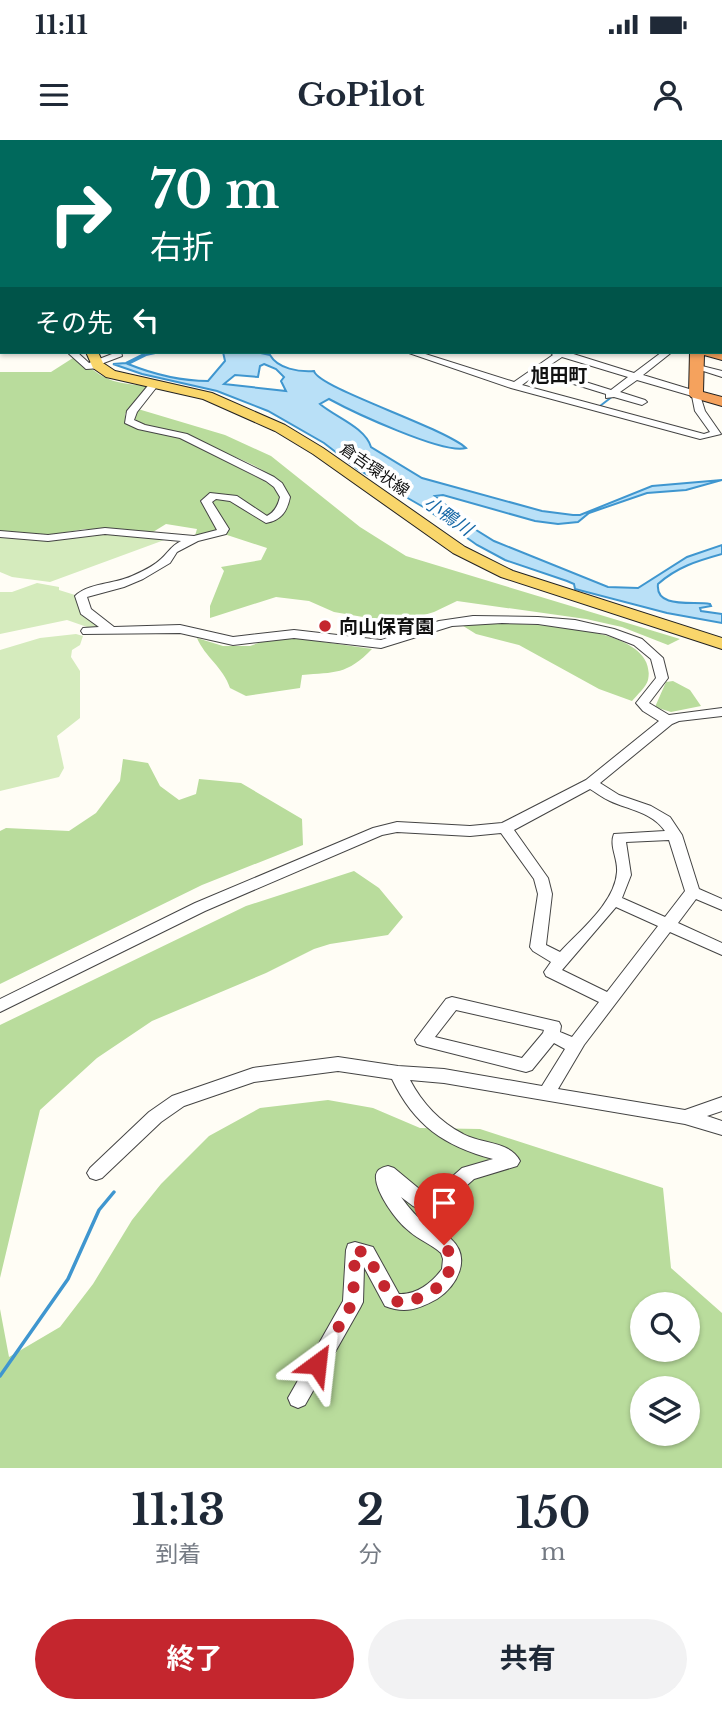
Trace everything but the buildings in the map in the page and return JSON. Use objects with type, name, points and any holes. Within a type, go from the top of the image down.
[{"type":"highway","points":[[697,359],[696,394],[722,403]]},
{"type":"highway","points":[[700,410],[709,404],[722,403]]},
{"type":"main road","name":"倉吉環状線","points":[[96,360],[121,378],[207,396],[280,428],[318,451],[459,550],[489,565],[554,591],[639,615],[722,644]]},
{"type":"street","points":[[74,354],[86,366],[96,360],[114,358],[117,354]]},
{"type":"street","points":[[417,354],[514,386],[704,437],[717,431],[700,410],[696,394],[565,354]]},
{"type":"street","points":[[514,386],[557,354]]},
{"type":"street","points":[[594,408],[665,354]]},
{"type":"street","points":[[697,359],[722,374]]},
{"type":"street","points":[[537,370],[642,402]]},
{"type":"street","points":[[111,630],[85,611],[81,596],[139,577],[166,561],[173,550],[194,539],[217,534],[223,529],[205,501],[208,498],[222,495],[233,498],[266,520],[279,513],[285,497],[278,485],[270,479],[207,447],[173,432],[142,428],[129,421],[130,412],[150,394],[154,384]]},
{"type":"street","points":[[0,534],[48,538],[104,531],[194,539]]},
{"type":"street","points":[[87,631],[180,629],[233,641],[287,634],[381,643],[395,642],[416,631],[450,622],[471,620],[594,626],[628,637],[659,662],[662,678],[642,703],[649,710],[663,715],[667,721]]},
{"type":"street","points":[[0,1006],[200,908],[377,831],[397,827],[470,831],[505,828],[591,783],[667,721],[677,717],[722,712]]},
{"type":"street","points":[[591,783],[614,798],[646,809],[666,820],[694,892],[722,905]]},
{"type":"street","points":[[505,828],[541,878],[545,894],[538,947],[560,960]]},
{"type":"street","points":[[611,1001],[552,972],[613,900],[625,874],[618,846],[619,837],[674,835]]},
{"type":"street","points":[[547,1093],[575,1046],[694,892]]},
{"type":"street","points":[[613,900],[722,949]]},
{"type":"street","points":[[452,1003],[553,1026],[551,1035],[527,1065],[423,1040],[452,1003]]},
{"type":"street","points":[[551,1035],[575,1046]]},
{"type":"street","points":[[96,1174],[155,1117],[178,1101],[222,1084],[273,1071],[338,1064],[398,1073],[443,1076],[547,1093],[685,1117],[722,1128]]},
{"type":"street","points":[[299,1398],[353,1302],[355,1250],[366,1253],[392,1300],[398,1303],[407,1304],[436,1290],[444,1284],[448,1275],[451,1266],[450,1252],[444,1245],[414,1226],[386,1185],[385,1175],[388,1173],[416,1199],[432,1206],[468,1173],[512,1161],[506,1155],[454,1138],[421,1110],[404,1088],[398,1073]]},
{"type":"street","points":[[685,1117],[722,1104]]},
{"type":"green space","points":[[76,356],[109,379],[149,386],[125,414],[125,421],[182,438],[287,493],[278,481],[241,459],[218,450],[134,421],[138,409],[225,435],[271,456],[360,527],[406,556],[680,639],[668,645],[622,627],[586,619],[457,601],[434,612],[398,623],[334,612],[309,601],[276,597],[210,618],[210,606],[224,571],[221,567],[261,560],[267,548],[224,534],[194,539],[197,529],[166,524],[153,532],[85,529],[49,535],[0,531],[0,372],[51,372]]},
{"type":"green space","points":[[103,533],[167,539],[50,582],[12,577],[0,572],[0,537],[49,540]]},
{"type":"green space","points":[[37,583],[59,587],[59,590],[75,595],[101,628],[90,628],[67,620],[0,634],[0,592],[12,592]]},
{"type":"green space","points":[[460,624],[539,625],[604,635],[629,645],[645,660],[648,680],[632,701],[599,689],[519,645],[476,634]]},
{"type":"green space","points":[[76,634],[83,636],[80,645],[72,650],[71,657],[80,671],[80,718],[57,736],[64,768],[59,777],[0,791],[0,650],[40,638]]},
{"type":"green space","points":[[197,638],[223,646],[250,646],[267,640],[296,638],[372,649],[355,664],[340,671],[302,675],[300,688],[246,696],[230,688]]},
{"type":"green space","points":[[673,681],[690,690],[701,706],[671,712],[655,707],[666,682]]},
{"type":"green space","points":[[123,759],[148,763],[160,786],[179,800],[196,794],[199,779],[241,783],[302,819],[303,845],[202,885],[0,984],[0,831],[6,828],[69,831],[96,813],[120,781]]},
{"type":"green space","points":[[354,871],[379,888],[403,917],[388,935],[314,949],[266,973],[152,1021],[97,1058],[40,1110],[0,1278],[0,1025],[246,906]]},
{"type":"green space","points":[[328,1100],[373,1108],[420,1128],[480,1129],[663,1188],[671,1268],[698,1292],[630,1292],[630,1362],[700,1362],[700,1294],[722,1313],[722,1468],[0,1468],[0,1309],[9,1357],[60,1327],[93,1284],[132,1220],[161,1184],[209,1136],[260,1108]]},
{"type":"water","name":"小鴨川","points":[[144,354],[151,354],[128,364],[157,374],[208,381],[225,361],[223,354],[270,355],[278,364],[289,369],[314,371],[336,387],[453,439],[466,448],[438,445],[419,439],[329,399],[320,404],[356,428],[371,447],[422,478],[542,511],[580,515],[652,486],[722,480],[686,490],[647,493],[589,513],[578,522],[558,524],[535,521],[443,495],[435,496],[473,528],[494,541],[608,587],[638,588],[687,557],[722,545],[722,554],[688,565],[658,584],[662,597],[669,601],[710,604],[711,606],[700,608],[701,611],[722,614],[722,623],[667,613],[575,589],[574,584],[567,581],[505,560],[477,545],[425,508],[359,470],[324,443],[268,411],[217,391],[142,374],[113,364],[126,363]],"holes":[[[264,364],[276,369],[284,377],[281,381],[286,391],[224,384],[235,375],[258,377],[260,366]]]},
{"type":"waterway","points":[[600,406],[613,396]]},
{"type":"waterway","points":[[0,1376],[68,1279],[99,1210],[114,1192]]},
{"type":"place","name":"向山保育園","points":[[325,626]]},
{"type":"district","name":"旭田町","points":[[559,375]]},
{"type":"route","points":[[317,1364],[353,1302],[355,1250],[366,1253],[392,1300],[407,1304],[444,1284],[451,1266],[450,1252],[444,1245]]}]
